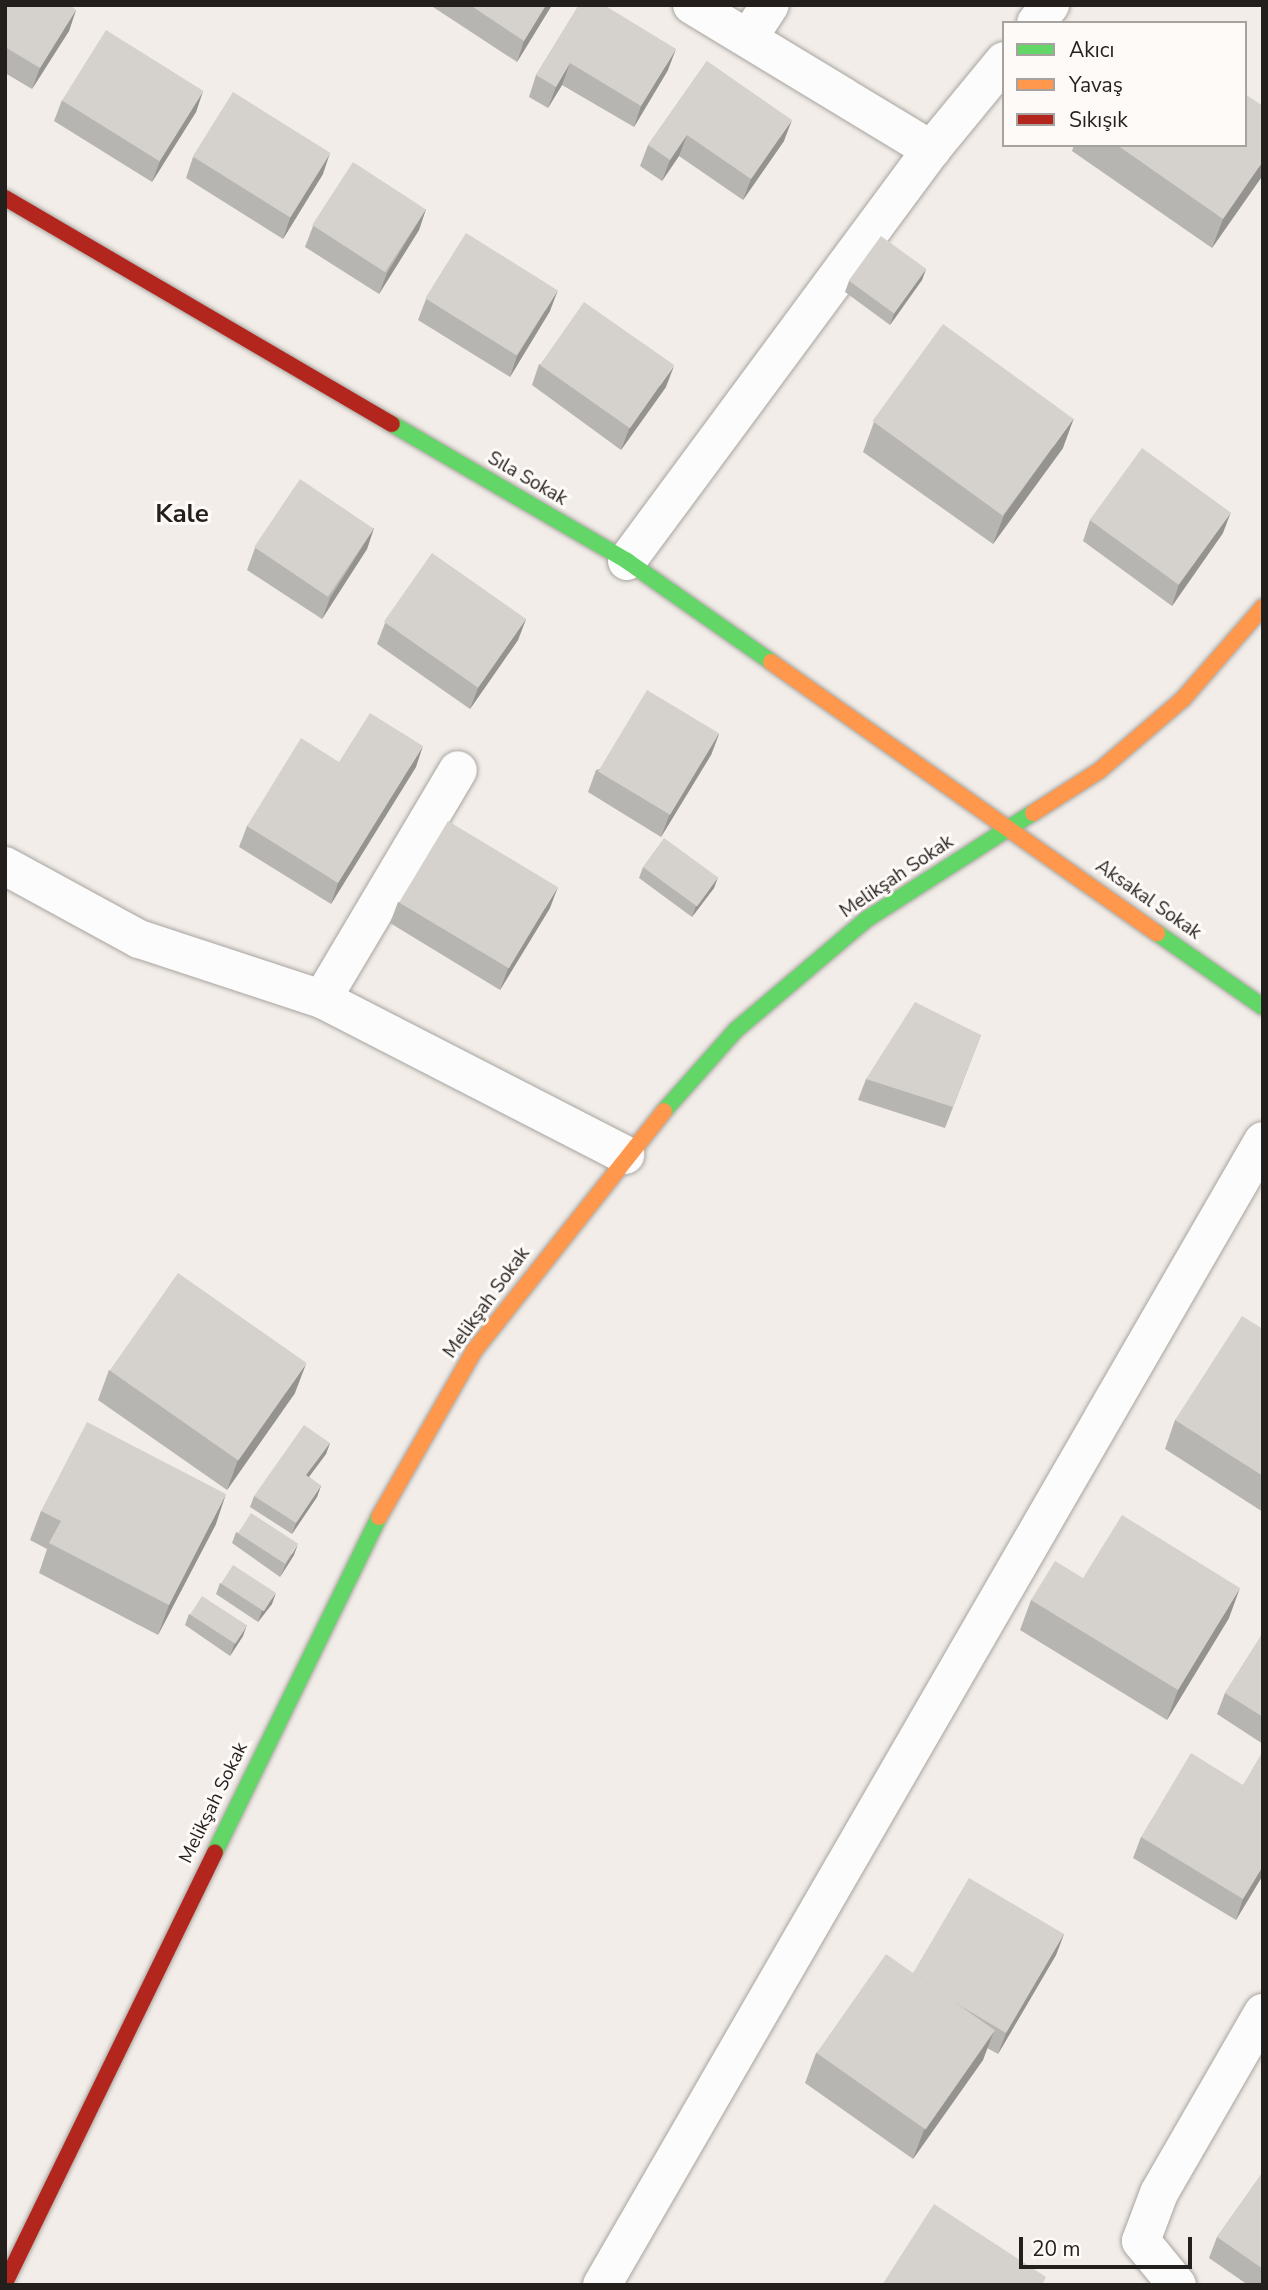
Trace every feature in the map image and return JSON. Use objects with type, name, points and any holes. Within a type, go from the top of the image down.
[{"type":"street","points":[[692,5],[749,37],[931,150]]},
{"type":"street","points":[[749,37],[770,5]]},
{"type":"street","points":[[1038,21],[1050,5]]},
{"type":"street","points":[[626,561],[931,150],[1002,63]]},
{"type":"street","name":"Sıla Sokak","points":[[5,198],[626,561],[1009,827]]},
{"type":"street","name":"Melikşah Sokak","points":[[5,2283],[371,1531],[474,1351],[625,1155],[736,1030],[867,919],[1099,771],[1183,699],[1263,607]]},
{"type":"street","points":[[322,999],[458,769]]},
{"type":"street","name":"Aksakal Sokak","points":[[1009,827],[1263,1007]]},
{"type":"street","points":[[5,866],[139,939],[322,999],[625,1155]]},
{"type":"street","points":[[602,2285],[1263,1141]]},
{"type":"street","points":[[1177,2285],[1141,2241],[1159,2193],[1263,2013]]},
{"type":"building","points":[[5,5],[70,5],[76,10],[40,68],[5,47]]},
{"type":"building","points":[[470,5],[546,5],[524,41]]},
{"type":"building","points":[[579,5],[604,5],[676,49],[641,106],[570,63],[556,87],[536,75]]},
{"type":"building","points":[[106,30],[204,91],[160,161],[62,100]]},
{"type":"building","points":[[707,61],[792,120],[751,179],[687,135],[670,160],[648,145]]},
{"type":"building","points":[[233,92],[331,153],[290,217],[193,156]]},
{"type":"building","points":[[1247,95],[1263,106],[1263,161],[1223,219],[1120,147],[1247,147]]},
{"type":"building","points":[[353,162],[426,209],[385,272],[312,225]]},
{"type":"building","points":[[466,233],[558,290],[517,356],[425,298]]},
{"type":"building","points":[[881,236],[926,269],[894,313],[849,280]]},
{"type":"building","points":[[584,302],[674,365],[630,428],[540,365]]},
{"type":"building","points":[[943,324],[1073,419],[1003,516],[872,421]]},
{"type":"building","points":[[1142,448],[1231,513],[1179,585],[1090,520]]},
{"type":"building","points":[[300,479],[374,529],[328,597],[254,547]]},
{"type":"building","points":[[432,553],[526,619],[478,688],[384,622]]},
{"type":"building","points":[[647,690],[719,733],[670,815],[598,771]]},
{"type":"building","points":[[370,713],[423,746],[338,883],[247,826],[301,738],[339,762]]},
{"type":"building","points":[[448,821],[558,887],[509,968],[399,902]]},
{"type":"building","points":[[664,838],[718,877],[697,907],[643,867]]},
{"type":"building","points":[[915,1002],[981,1035],[953,1107],[866,1079]]},
{"type":"building","points":[[178,1273],[307,1363],[238,1461],[110,1370]]},
{"type":"building","points":[[1242,1316],[1263,1329],[1263,1476],[1175,1420]]},
{"type":"building","points":[[87,1422],[226,1494],[169,1605],[49,1543],[61,1521],[41,1511]]},
{"type":"building","points":[[304,1425],[330,1443],[306,1475],[321,1486],[296,1523],[254,1496]]},
{"type":"building","points":[[251,1513],[298,1543],[285,1564],[238,1533]]},
{"type":"building","points":[[1122,1515],[1240,1588],[1178,1690],[1031,1600],[1055,1561],[1083,1578]]},
{"type":"building","points":[[233,1565],[276,1593],[264,1611],[221,1583]]},
{"type":"building","points":[[202,1596],[247,1625],[235,1644],[190,1614]]},
{"type":"building","points":[[1263,1633],[1263,1717],[1225,1693]]},
{"type":"building","points":[[1191,1753],[1243,1785],[1261,1754],[1263,1755],[1263,1866],[1243,1899],[1141,1837]]},
{"type":"building","points":[[969,1878],[1064,1934],[1006,2033],[954,2002],[913,1973]]},
{"type":"building","points":[[886,1954],[995,2030],[926,2129],[817,2053]]},
{"type":"building","points":[[1263,2172],[1263,2269],[1217,2237]]},
{"type":"building","points":[[934,2204],[1046,2277],[1042,2285],[882,2285]]},
{"type":"traffic: fast","points":[[392,424],[627,561],[771,662]]},
{"type":"traffic: fast","points":[[664,1111],[736,1030],[867,919],[1033,813]]},
{"type":"traffic: fast","points":[[1157,933],[1263,1007]]},
{"type":"traffic: fast","points":[[215,1852],[379,1517]]},
{"type":"traffic: slow","points":[[1033,813],[1099,771],[1183,699],[1263,607]]},
{"type":"traffic: slow","points":[[771,662],[1157,933]]},
{"type":"traffic: slow","points":[[379,1517],[474,1351],[664,1111]]},
{"type":"traffic: jam","points":[[5,198],[392,424]]},
{"type":"traffic: jam","points":[[5,2283],[215,1852]]},
{"type":"district","name":"Kale","points":[[182,514]]}]
